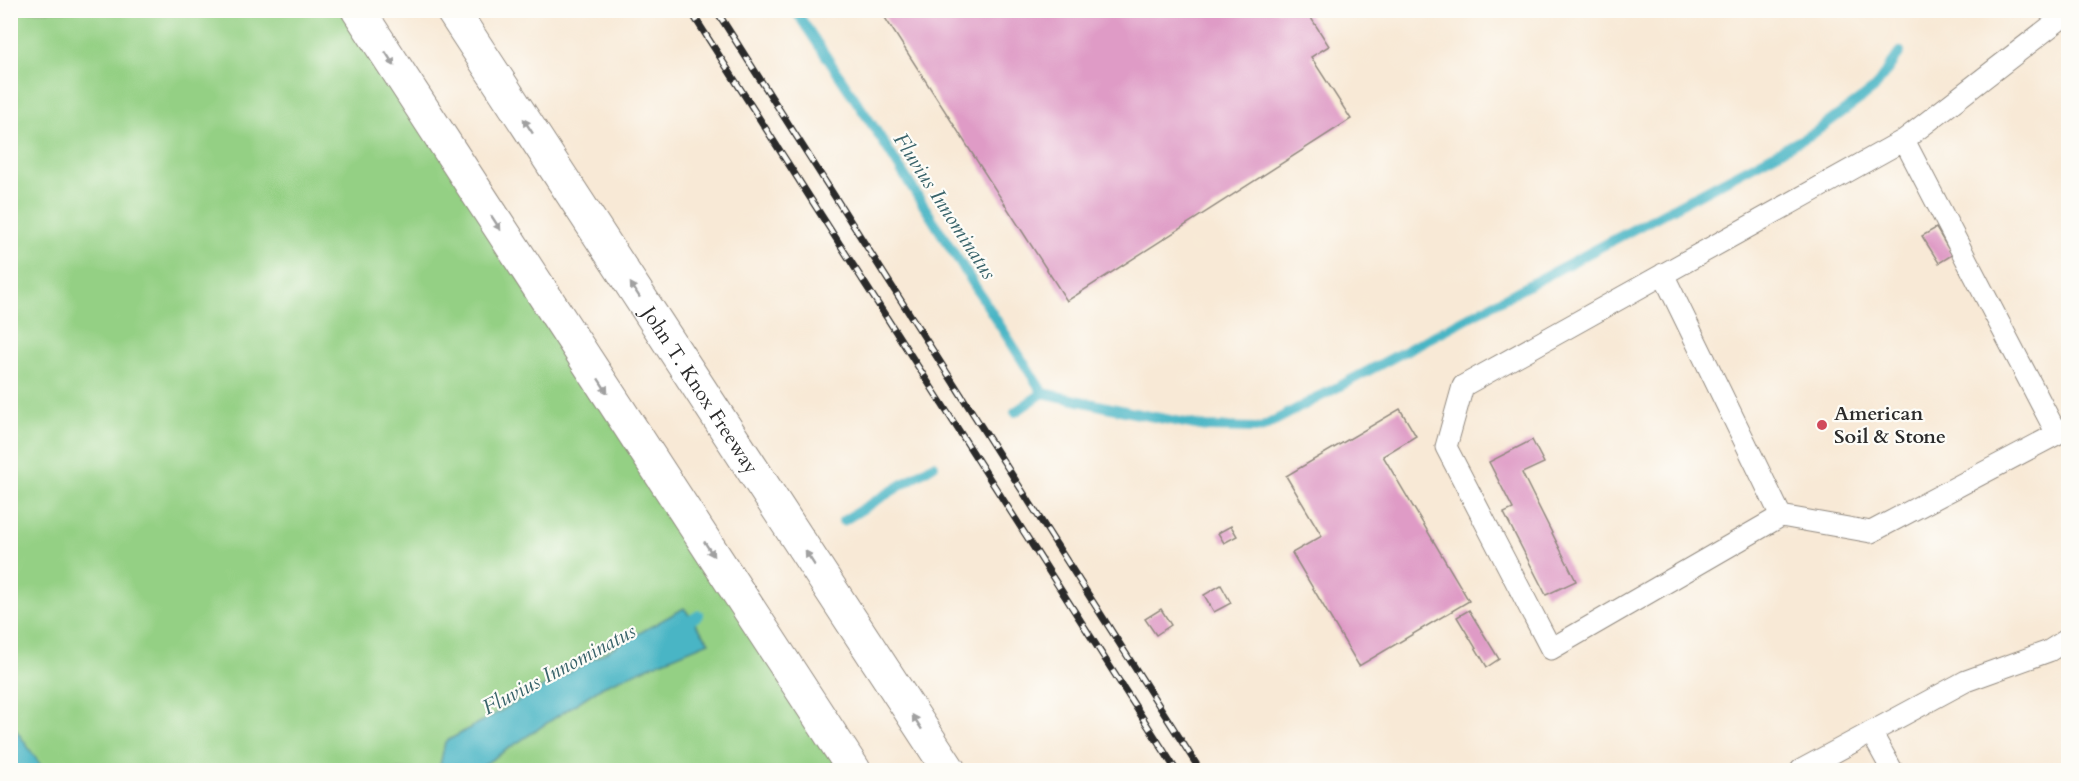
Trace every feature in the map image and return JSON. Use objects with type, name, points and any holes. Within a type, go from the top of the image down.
[{"type":"highway","points":[[358,10],[854,771]]},
{"type":"highway","name":"John T. Knox Freeway","points":[[452,10],[949,771]]},
{"type":"lane","points":[[1904,140],[2063,430],[1871,532],[1781,516],[1551,649],[1446,447],[1462,386],[1904,140],[2068,13]]},
{"type":"lane","points":[[1663,274],[1781,516]]},
{"type":"lane","points":[[1801,771],[1966,681],[2049,651],[2068,639]]},
{"type":"lane","points":[[1870,732],[1892,771]]},
{"type":"green space","points":[[10,11],[358,11],[849,770],[11,770]]},
{"type":"water","points":[[684,608],[709,642],[603,686],[476,770],[439,770],[445,742]]},
{"type":"water","points":[[11,721],[12,724],[44,770],[11,770]]},
{"type":"building","points":[[880,10],[1306,10],[1329,46],[1311,57],[1351,119],[1067,301]]},
{"type":"building","points":[[1936,228],[1952,255],[1939,263],[1922,236]]},
{"type":"building","points":[[1400,409],[1416,436],[1383,456],[1469,601],[1359,666],[1292,553],[1322,536],[1286,476]]},
{"type":"building","points":[[1532,440],[1544,463],[1522,473],[1576,581],[1546,595],[1504,513],[1513,509],[1489,462]]},
{"type":"building","points":[[1231,526],[1237,536],[1224,543],[1218,533]]},
{"type":"building","points":[[1221,585],[1231,603],[1214,612],[1204,595]]},
{"type":"building","points":[[1161,609],[1171,625],[1156,635],[1145,619]]},
{"type":"building","points":[[1469,610],[1499,659],[1487,667],[1457,617]]},
{"type":"waterway","name":"Fluvius Innominatus","points":[[795,10],[873,126],[1043,393]]},
{"type":"waterway","points":[[1043,393],[1206,427],[1261,428],[1814,133],[1874,89],[1900,52]]},
{"type":"waterway","name":"Fluvius Innominatus","points":[[1015,412],[1043,393]]},
{"type":"waterway","name":"Fluvius Innominatus","points":[[843,521],[934,465]]},
{"type":"waterway","name":"Fluvius Innominatus","points":[[681,626],[699,615]]},
{"type":"railway","points":[[690,10],[1176,770]]},
{"type":"railway","points":[[716,10],[1200,770]]},
{"type":"place","name":"American Soil & Stone","points":[[1822,425]]}]
